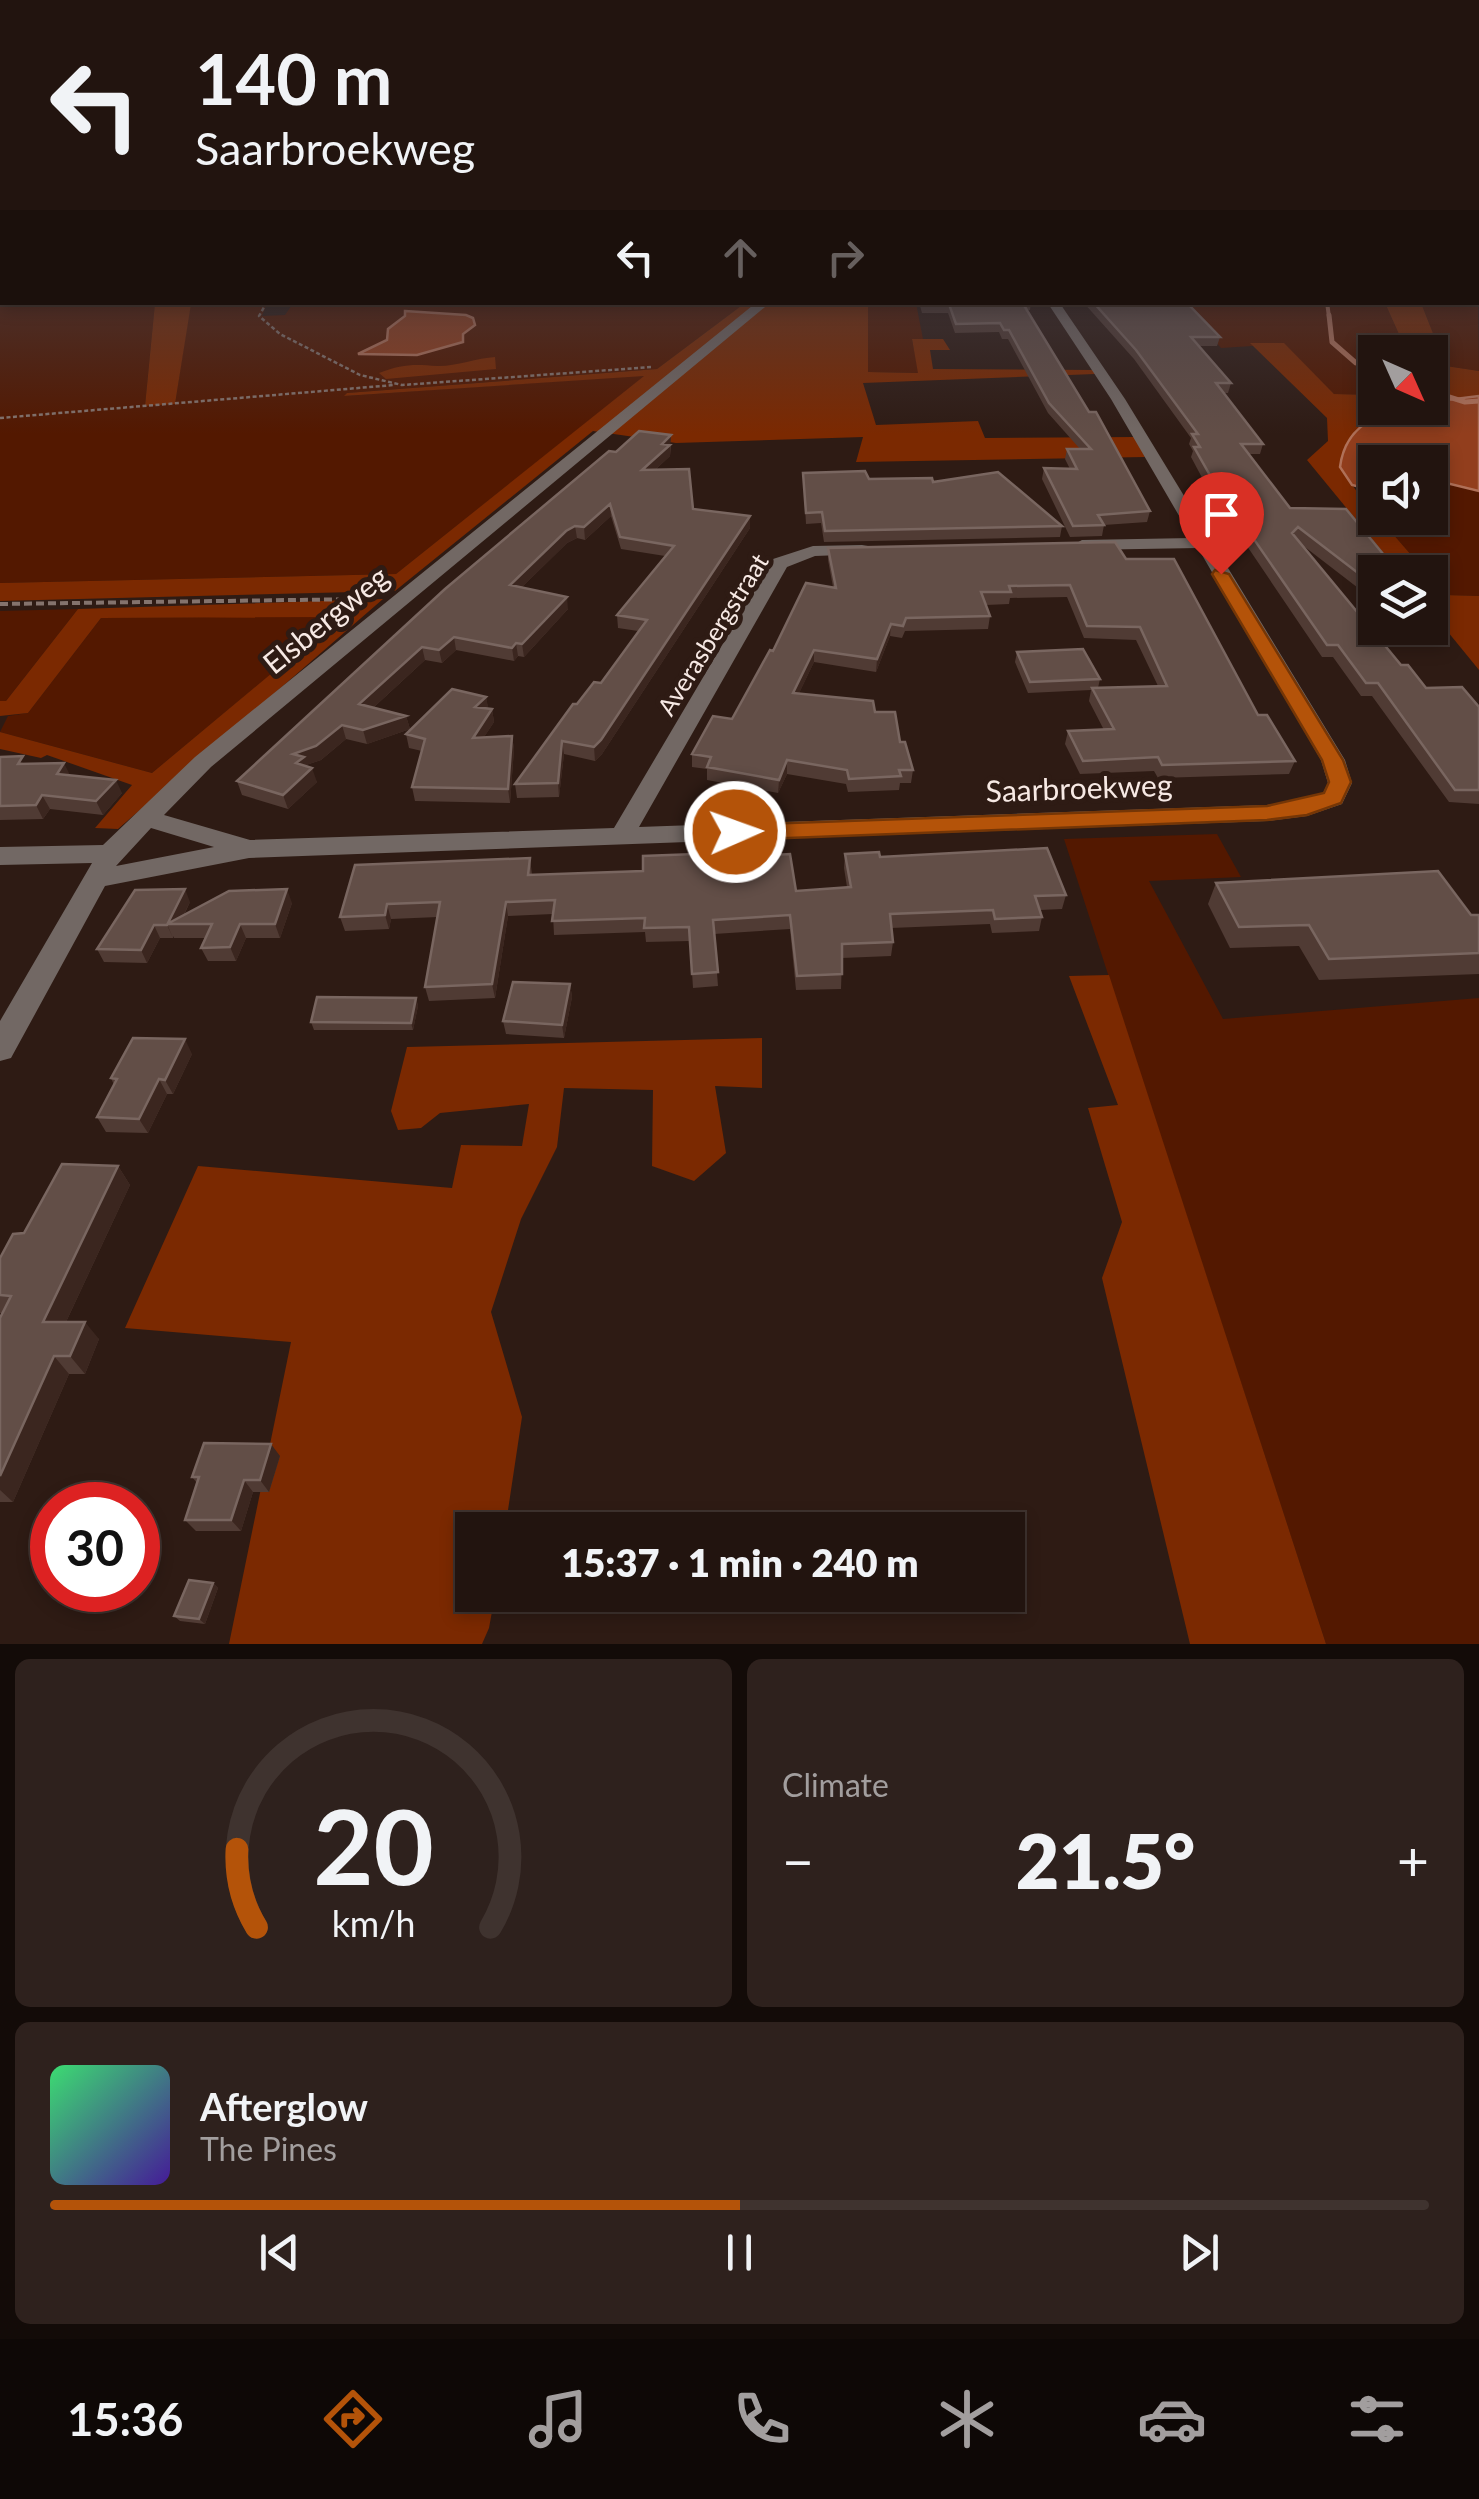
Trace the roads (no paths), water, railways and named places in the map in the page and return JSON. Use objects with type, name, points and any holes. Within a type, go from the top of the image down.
[{"type":"street","name":"Elsbergweg","points":[[0,1049],[103,866],[144,817],[203,762],[761,305]]},
{"type":"street","name":"Saarbroekweg","points":[[0,856],[103,866],[250,849],[1267,813],[1307,808],[1333,798],[1340,782],[1332,760],[1118,399],[1056,305]]},
{"type":"street","points":[[1068,546],[1202,543]]},
{"type":"street","name":"Averasbergstraat","points":[[621,836],[780,563],[813,550],[877,550]]},
{"type":"street","name":"Saarbroekweg","points":[[144,817],[250,849]]},
{"type":"waterway","points":[[1327,305],[1329,317]]},
{"type":"waterway","points":[[1329,315],[1332,342],[1358,364]]},
{"type":"waterway","points":[[1448,397],[1479,401]]}]
